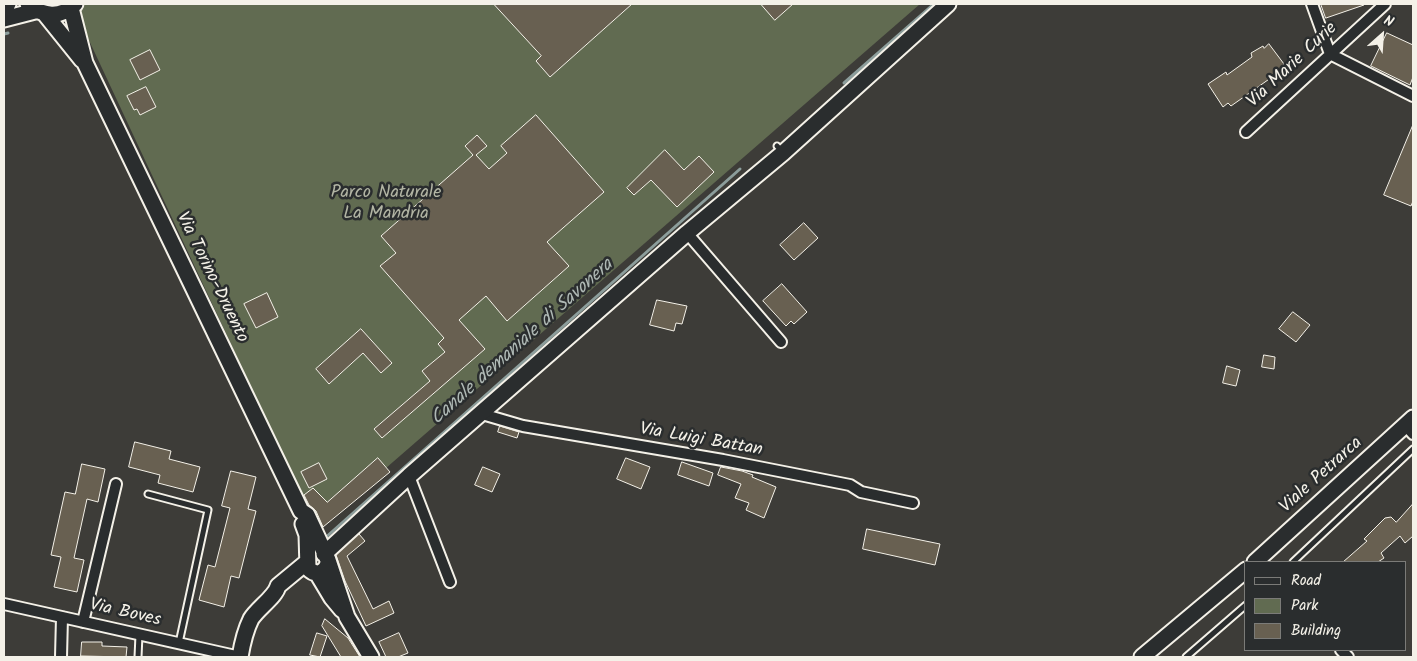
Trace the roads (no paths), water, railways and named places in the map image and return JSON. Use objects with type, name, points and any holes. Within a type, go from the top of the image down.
[{"type":"street","points":[[4,9],[8,4]]},
{"type":"street","points":[[240,657],[245,636],[252,619],[262,605],[277,591],[283,590],[311,566],[314,552],[321,552],[326,559],[412,473],[713,211],[754,167],[778,151],[789,137],[851,91],[948,4]]},
{"type":"street","points":[[1312,4],[1330,54],[1413,96]]},
{"type":"street","name":"Via Marie Curie","points":[[1246,132],[1385,4]]},
{"type":"street","points":[[4,19],[36,9],[54,15],[64,12],[73,6]]},
{"type":"street","name":"Via Torino-Druento","points":[[73,6],[85,63],[301,510],[306,515],[326,559],[347,617]]},
{"type":"street","name":"Via Torino-Druento","points":[[36,9],[85,63]]},
{"type":"street","points":[[687,233],[781,342]]},
{"type":"street","name":"Via Luigi Battan","points":[[482,414],[523,426],[723,460],[850,485],[861,492],[913,503]]},
{"type":"street","name":"Viale Petrarca","points":[[1258,561],[1411,426]]},
{"type":"street","points":[[412,473],[450,582]]},
{"type":"street","points":[[83,622],[116,484]]},
{"type":"street","name":"Via Torino-Druento","points":[[301,510],[311,566],[347,617],[371,657]]},
{"type":"street","points":[[1146,655],[1244,572]]},
{"type":"street","name":"Via Boves","points":[[4,604],[240,657]]},
{"type":"street","points":[[61,657],[62,617]]},
{"type":"lane","points":[[1294,561],[1413,449]]},
{"type":"lane","points":[[148,494],[208,510],[179,643]]},
{"type":"lane","points":[[1186,657],[1244,607]]},
{"type":"lane","points":[[138,657],[139,634]]},
{"type":"waterway","name":"Canale demaniale di Savonera","points":[[844,83],[934,4]]},
{"type":"waterway","points":[[4,34],[8,33]]},
{"type":"waterway","name":"Canale demaniale di Savonera","points":[[325,538],[740,169]]},
{"type":"park label","name":"Parco Naturale La Mandria","points":[[386,204]]}]
